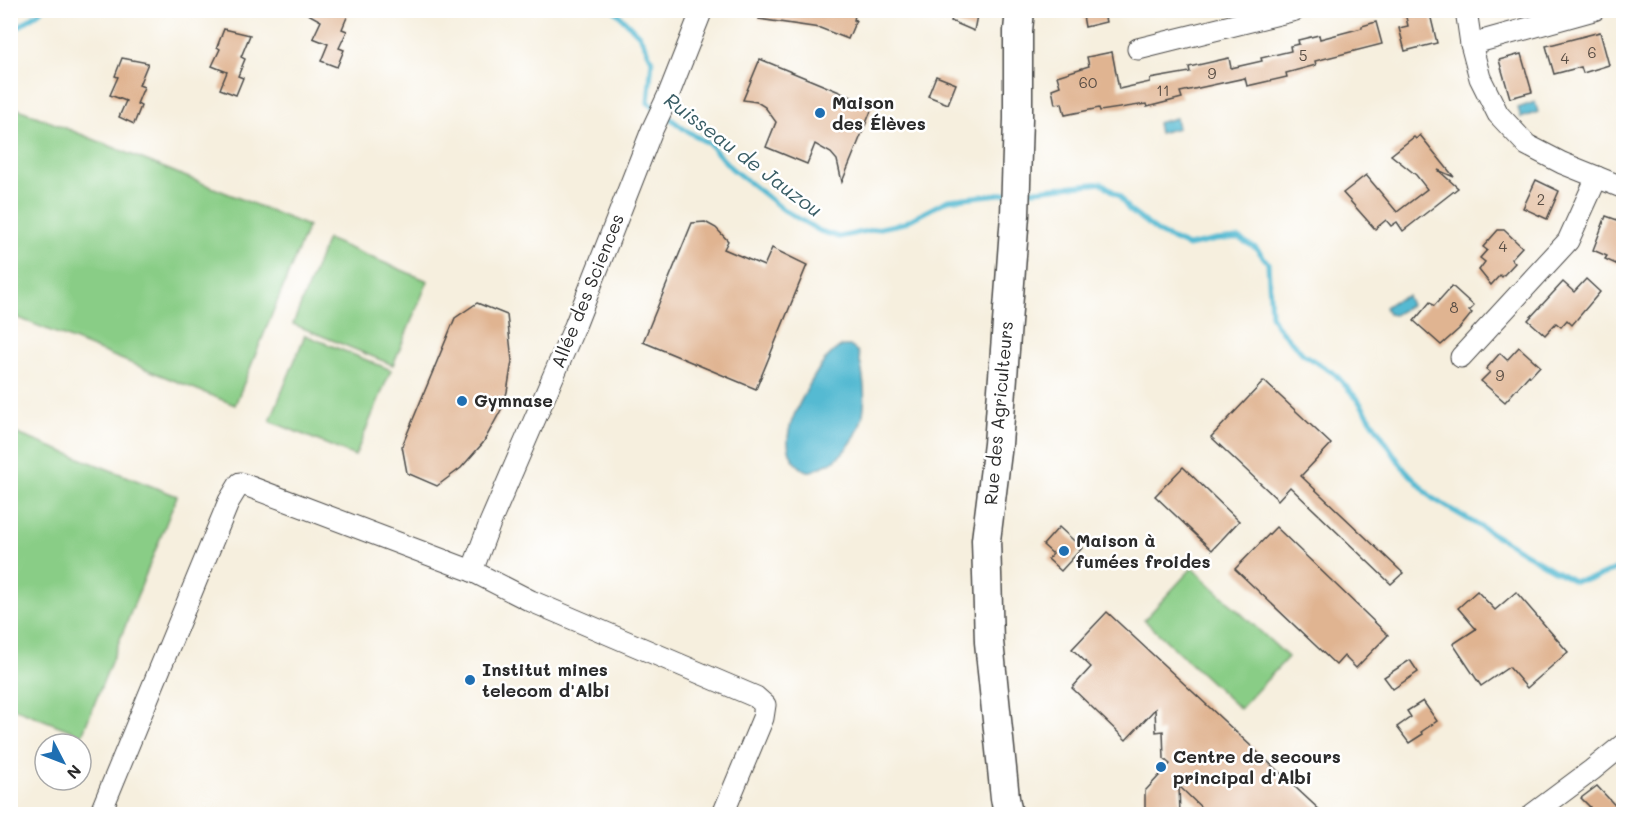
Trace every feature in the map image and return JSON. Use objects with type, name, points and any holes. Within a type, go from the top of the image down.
[{"type":"street","name":"Allée des Sciences","points":[[472,571],[490,523],[575,326],[702,10]]},
{"type":"street","name":"Rue des Agriculteurs","points":[[1008,814],[989,642],[986,540],[998,444],[1015,215],[1020,10]]},
{"type":"street","points":[[1138,49],[1295,10]]},
{"type":"street","points":[[1466,10],[1471,44],[1480,78],[1498,114],[1527,145],[1562,163],[1623,188]]},
{"type":"street","points":[[1471,44],[1594,10]]},
{"type":"street","points":[[1461,357],[1568,241],[1597,177]]},
{"type":"street","points":[[100,814],[229,501],[240,483],[472,571],[562,615],[756,697],[765,705],[763,718],[723,814]]},
{"type":"street","points":[[1533,814],[1623,744]]},
{"type":"green space","points":[[11,106],[308,226],[235,405],[11,315]]},
{"type":"green space","points":[[327,239],[428,281],[393,365],[293,324]]},
{"type":"green space","points":[[305,335],[391,370],[355,456],[270,421]]},
{"type":"green space","points":[[10,431],[177,496],[83,732],[74,732],[11,707]]},
{"type":"green space","points":[[1192,568],[1288,657],[1240,709],[1144,620]]},
{"type":"water","points":[[1535,102],[1538,112],[1521,118],[1518,108]]},
{"type":"water","points":[[1176,118],[1178,128],[1159,133],[1157,123]]},
{"type":"water","points":[[1407,296],[1411,305],[1394,315],[1388,314],[1385,307]]},
{"type":"water","points":[[843,346],[850,346],[858,352],[862,372],[864,406],[859,428],[852,441],[835,459],[814,470],[807,471],[802,469],[791,456],[788,447],[790,428],[797,408],[817,372],[832,353]]},
{"type":"building","points":[[301,10],[350,10],[342,29],[347,31],[339,48],[344,50],[337,67],[321,61],[328,44],[313,38],[321,21]]},
{"type":"building","points":[[760,10],[856,10],[854,20],[856,20],[848,39],[820,28],[759,19]]},
{"type":"building","points":[[955,10],[978,10],[974,31],[951,21]]},
{"type":"building","points":[[1082,10],[1103,10],[1106,22],[1085,27]]},
{"type":"building","points":[[1413,10],[1429,10],[1437,43],[1405,51],[1399,28],[1408,26],[1405,13]]},
{"type":"building","points":[[1376,22],[1382,44],[1315,61],[1316,65],[1286,73],[1287,77],[1247,86],[1245,78],[1180,92],[1182,98],[1147,107],[1146,104],[1100,111],[1099,108],[1065,115],[1062,103],[1055,104],[1052,89],[1060,86],[1057,76],[1089,66],[1087,57],[1112,52],[1119,89],[1150,82],[1150,79],[1190,72],[1189,67],[1229,58],[1231,68],[1262,61],[1261,58],[1291,51],[1290,46],[1299,44],[1298,40],[1319,35],[1320,39]]},
{"type":"building","points":[[224,29],[250,35],[241,57],[245,59],[238,76],[243,78],[236,95],[220,89],[227,72],[212,66],[220,49],[217,47]]},
{"type":"building","points":[[1600,32],[1609,65],[1583,73],[1581,67],[1554,74],[1546,46]]},
{"type":"building","points":[[1521,54],[1532,92],[1510,98],[1499,60]]},
{"type":"building","points":[[122,58],[148,63],[139,85],[144,87],[137,104],[141,106],[134,124],[119,117],[126,101],[110,95],[118,77],[115,76]]},
{"type":"building","name":"Maison des Élèves","points":[[760,59],[873,106],[842,182],[837,160],[831,153],[815,144],[807,164],[766,147],[776,122],[765,107],[757,102],[743,100]]},
{"type":"building","points":[[936,76],[956,84],[948,104],[928,96]]},
{"type":"building","points":[[1420,135],[1454,177],[1438,170],[1458,188],[1403,231],[1397,222],[1391,226],[1386,220],[1375,229],[1343,193],[1366,175],[1397,212],[1427,189],[1416,175],[1391,155]]},
{"type":"building","points":[[1536,180],[1559,191],[1547,219],[1523,208]]},
{"type":"building","points":[[1606,216],[1623,222],[1623,250],[1618,265],[1605,259],[1607,256],[1593,250]]},
{"type":"building","points":[[705,222],[716,228],[728,241],[724,249],[764,266],[772,248],[807,265],[756,389],[643,342],[692,223]]},
{"type":"building","points":[[1498,230],[1504,230],[1522,247],[1511,259],[1515,263],[1491,285],[1479,270],[1485,262],[1480,258],[1487,250],[1483,247]]},
{"type":"building","points":[[1586,279],[1600,292],[1572,325],[1567,320],[1561,327],[1556,323],[1545,335],[1528,320],[1563,282],[1574,292]]},
{"type":"building","points":[[1452,286],[1474,306],[1469,311],[1472,313],[1459,329],[1441,345],[1414,321],[1430,302],[1434,306]]},
{"type":"building","name":"Gymnase","points":[[477,303],[507,315],[512,361],[507,392],[501,410],[483,443],[461,468],[437,486],[407,473],[402,446],[455,318]]},
{"type":"building","points":[[1519,347],[1540,366],[1505,402],[1481,381],[1490,372],[1486,369],[1500,353],[1507,360]]},
{"type":"building","points":[[1264,381],[1331,444],[1301,476],[1403,573],[1391,584],[1290,487],[1278,500],[1211,437]]},
{"type":"building","points":[[1183,467],[1239,521],[1212,550],[1155,496]]},
{"type":"building","name":"Maison à fumées froides","points":[[1059,527],[1082,548],[1061,571],[1048,559],[1053,554],[1043,545]]},
{"type":"building","points":[[1276,527],[1388,635],[1356,668],[1344,656],[1336,665],[1235,569]]},
{"type":"building","points":[[1477,591],[1495,610],[1516,592],[1568,652],[1527,688],[1509,667],[1481,686],[1453,644],[1476,629],[1458,608]]},
{"type":"building","points":[[1107,612],[1324,814],[1208,814],[1179,786],[1180,814],[1145,814],[1145,791],[1170,764],[1164,759],[1163,731],[1156,732],[1155,709],[1126,740],[1072,688],[1091,667],[1072,649]]},
{"type":"building","points":[[1410,660],[1418,672],[1393,689],[1384,677]]},
{"type":"building","points":[[1423,701],[1437,721],[1409,743],[1397,727],[1411,717],[1407,711]]},
{"type":"building","points":[[1597,786],[1623,814],[1582,814],[1590,807],[1581,798]]},
{"type":"waterway","name":"Ruisseau de Jauzou","points":[[10,31],[42,10]]},
{"type":"waterway","name":"Ruisseau de Jauzou","points":[[614,10],[640,36],[652,60],[648,103],[656,108]]},
{"type":"waterway","name":"Ruisseau de Jauzou","points":[[666,115],[709,144],[732,169],[784,210],[820,231],[839,237],[904,223],[948,200],[1008,193]]},
{"type":"waterway","name":"Ruisseau de Jauzou","points":[[1026,191],[1102,183],[1119,196],[1129,210],[1161,234],[1188,246],[1238,238],[1256,248],[1268,263],[1271,315],[1276,325],[1303,354],[1335,374],[1358,400],[1401,465],[1432,498],[1574,581],[1595,578],[1624,565]]},
{"type":"place","name":"Maison des Élèves","points":[[820,113]]},
{"type":"place","name":"Gymnase","points":[[462,401]]},
{"type":"place","name":"Maison à fumées froides","points":[[1064,551]]},
{"type":"place","name":"Institut mines telecom d'Albi","points":[[470,680]]},
{"type":"place","name":"Centre de secours principal d'Albi","points":[[1161,767]]}]
